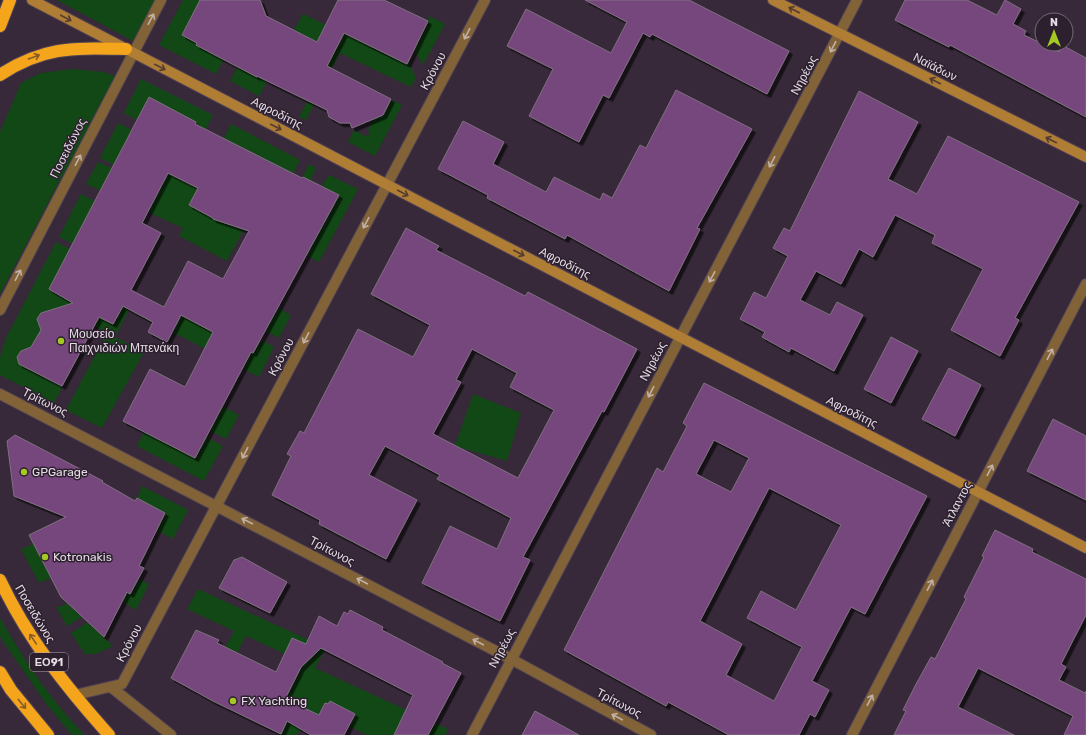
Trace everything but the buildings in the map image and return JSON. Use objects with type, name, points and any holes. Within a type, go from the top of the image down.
[{"type":"highway","points":[[0,26],[10,0]]},
{"type":"highway","points":[[0,76],[18,63],[37,55],[75,48],[129,51]]},
{"type":"highway","name":"Ποσειδώνος","points":[[0,580],[27,630],[49,663],[109,735]]},
{"type":"highway","points":[[0,672],[11,690],[48,735]]},
{"type":"street","name":"Αφροδίτης","points":[[32,0],[1086,548]]},
{"type":"street","name":"Ποσειδώνος","points":[[0,310],[129,51],[161,0]]},
{"type":"street","name":"Κρόνου","points":[[75,695],[122,684],[485,0]]},
{"type":"street","name":"Ναϊάδων","points":[[773,0],[1086,157]]},
{"type":"street","name":"Νηρέως","points":[[472,735],[857,0]]},
{"type":"street","name":"Άτλαντος","points":[[852,735],[1086,284]]},
{"type":"street","name":"Τρίτωνος","points":[[0,394],[217,505],[511,659],[651,735]]},
{"type":"street","points":[[110,687],[171,735]]},
{"type":"green space","points":[[57,0],[155,0],[133,41]]},
{"type":"green space","points":[[183,0],[232,0],[294,30],[303,14],[407,64],[408,61],[416,78],[411,87],[340,53],[306,120],[299,117],[308,100],[268,80],[259,96],[230,81],[239,64],[225,57],[216,74],[159,45]]},
{"type":"green space","points":[[430,16],[445,24],[423,65],[414,50]]},
{"type":"green space","points":[[73,69],[103,72],[115,76],[0,294],[0,132],[21,83],[41,73]]},
{"type":"green space","points":[[141,79],[213,115],[197,147],[206,173],[231,124],[300,160],[281,197],[290,201],[309,164],[316,168],[311,180],[322,186],[329,175],[358,189],[319,262],[246,225],[227,261],[179,236],[183,228],[86,184],[98,162],[112,168],[114,165],[100,158],[118,123],[132,130],[187,140],[196,121],[184,116],[183,117],[173,110],[149,98],[137,120],[124,113]]},
{"type":"green space","points":[[388,98],[402,105],[375,156],[348,142],[354,130],[366,136],[370,135],[368,130],[376,114],[381,116],[390,101]]},
{"type":"green space","points":[[81,194],[95,201],[73,244],[59,237]]},
{"type":"green space","points":[[56,242],[70,249],[52,292],[113,324],[123,306],[129,310],[115,337],[144,352],[102,428],[66,410],[107,333],[94,326],[54,403],[0,375],[0,357],[6,338]]},
{"type":"green space","points":[[278,308],[291,315],[279,338],[265,331]]},
{"type":"green space","points":[[174,312],[253,353],[261,340],[274,347],[259,377],[165,328]]},
{"type":"green space","points":[[473,394],[521,413],[507,461],[455,446]]},
{"type":"green space","points":[[222,406],[239,415],[226,439],[209,430]]},
{"type":"green space","points":[[144,432],[195,458],[206,437],[223,446],[204,481],[137,446]]},
{"type":"green space","points":[[142,486],[188,510],[173,539],[156,530],[165,513],[137,498]]},
{"type":"green space","points":[[96,538],[103,539],[143,560],[140,566],[103,546],[91,567],[130,594],[138,579],[149,584],[136,610],[86,580],[70,606],[82,617],[67,626],[56,607],[63,606],[67,603]]},
{"type":"green space","points":[[34,544],[51,578],[39,583],[21,549]]},
{"type":"green space","points":[[198,589],[326,648],[315,668],[448,729],[445,735],[367,735],[349,726],[355,714],[330,701],[328,704],[325,703],[315,721],[307,717],[297,735],[280,735],[296,704],[285,699],[303,662],[246,636],[217,693],[217,663],[234,631],[187,609]]},
{"type":"green space","points":[[0,618],[49,694],[85,735],[72,735],[47,705],[2,640],[0,636]]},
{"type":"green space","points":[[88,622],[113,646],[96,654],[85,654],[71,633]]},
{"type":"place","name":"Μουσείο Παιχνιδιών Μπενάκη","points":[[61,341]]},
{"type":"place","name":"GPGarage","points":[[24,472]]},
{"type":"place","name":"Kotronakis","points":[[45,557]]},
{"type":"place","name":"FX Yachting","points":[[233,701]]}]
